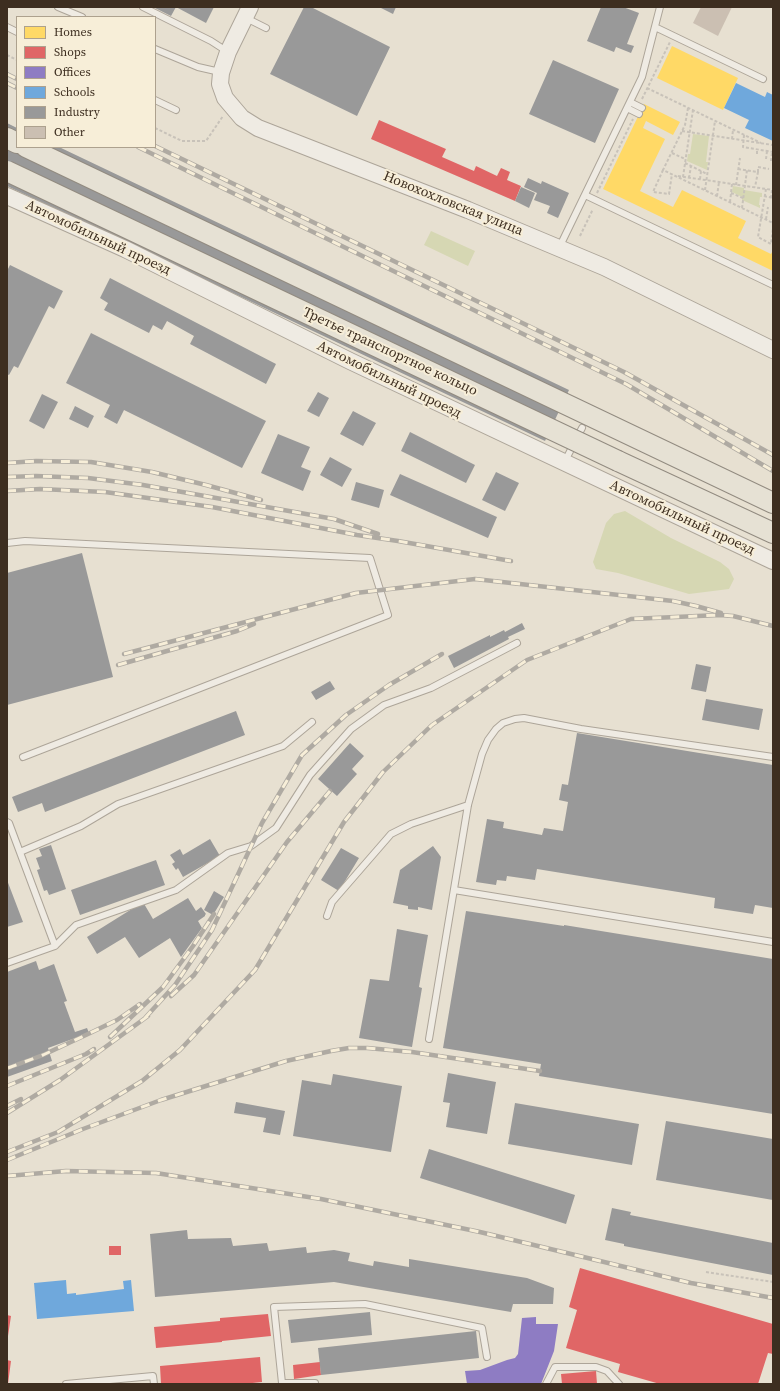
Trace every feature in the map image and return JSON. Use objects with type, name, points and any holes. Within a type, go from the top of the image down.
[{"type":"main road","points":[[7,138],[16,142]]},
{"type":"main road","name":"Третье транспортное кольцо","points":[[28,148],[773,503]]},
{"type":"main road","name":"Третье транспортное кольцо","points":[[7,171],[773,533]]},
{"type":"street","name":"Новохохловская улица","points":[[247,12],[228,52],[221,72],[220,84],[225,98],[242,118],[258,128],[468,210],[604,267],[773,350]]},
{"type":"street","name":"Автомобильный проезд","points":[[7,196],[125,249],[350,361],[773,561]]},
{"type":"lane","points":[[58,7],[80,16]]},
{"type":"lane","points":[[143,7],[211,41],[228,52]]},
{"type":"lane","points":[[560,248],[642,77],[660,7]]},
{"type":"lane","points":[[247,12],[266,28]]},
{"type":"lane","points":[[7,27],[16,32]]},
{"type":"lane","points":[[655,27],[763,79]]},
{"type":"lane","points":[[156,49],[198,67],[221,72]]},
{"type":"lane","points":[[156,100],[176,110]]},
{"type":"lane","points":[[630,102],[642,108]]},
{"type":"lane","points":[[627,108],[639,114]]},
{"type":"lane","points":[[585,195],[773,285]]},
{"type":"lane","points":[[565,463],[582,428]]},
{"type":"lane","points":[[7,543],[33,541],[370,558],[388,614],[23,757]]},
{"type":"lane","points":[[7,963],[55,946],[76,925],[176,890],[228,853],[251,846],[276,828],[310,775],[351,729],[384,705],[431,688],[517,643]]},
{"type":"lane","points":[[429,1039],[468,806],[482,754],[488,740],[496,729],[503,723],[524,718],[581,729],[773,757]]},
{"type":"lane","points":[[20,852],[81,826],[118,804],[283,746],[312,722]]},
{"type":"lane","points":[[327,916],[332,902],[391,834],[411,824],[468,806]]},
{"type":"lane","points":[[7,822],[9,823],[55,946]]},
{"type":"lane","points":[[454,890],[773,942]]},
{"type":"lane","points":[[315,1383],[282,1383],[274,1307],[365,1304],[482,1328],[487,1357]]},
{"type":"lane","points":[[546,1384],[555,1367],[596,1367],[607,1372],[619,1384]]},
{"type":"lane","points":[[66,1384],[153,1376],[154,1384]]},
{"type":"path","points":[[7,55],[16,60]]},
{"type":"path","points":[[639,84],[761,143]]},
{"type":"path","points":[[156,128],[182,141],[206,141],[230,105]]},
{"type":"path","points":[[672,174],[669,194],[653,192],[685,125],[688,108]]},
{"type":"path","points":[[683,177],[693,110]]},
{"type":"path","points":[[705,190],[715,121]]},
{"type":"path","points":[[732,139],[734,130]]},
{"type":"path","points":[[682,131],[773,145]]},
{"type":"path","points":[[744,135],[743,147],[773,152],[771,161]]},
{"type":"path","points":[[756,154],[757,150]]},
{"type":"path","points":[[766,158],[767,151]]},
{"type":"path","points":[[672,153],[685,159]]},
{"type":"path","points":[[736,184],[740,158]]},
{"type":"path","points":[[685,163],[707,174]]},
{"type":"path","points":[[689,178],[691,166]]},
{"type":"path","points":[[755,187],[758,167],[769,169]]},
{"type":"path","points":[[738,169],[758,172]]},
{"type":"path","points":[[663,170],[773,223]]},
{"type":"path","points":[[742,208],[747,170]]},
{"type":"path","points":[[700,179],[701,171]]},
{"type":"path","points":[[675,176],[773,190],[772,198],[764,196]]},
{"type":"path","points":[[717,196],[719,182]]},
{"type":"path","points":[[730,202],[732,184]]},
{"type":"path","points":[[766,189],[758,238],[771,244],[773,228]]},
{"type":"path","points":[[731,193],[743,199]]},
{"type":"path","points":[[580,236],[597,201]]},
{"type":"path","points":[[766,219],[768,207]]},
{"type":"path","points":[[706,1272],[773,1282]]},
{"type":"green space","points":[[693,134],[709,136],[706,162],[708,162],[707,170],[687,161],[688,154],[690,154]]},
{"type":"green space","points":[[733,186],[744,188],[744,190],[762,193],[762,197],[760,197],[760,208],[742,200],[742,197],[732,192]]},
{"type":"green space","points":[[431,231],[475,251],[468,266],[424,245]]},
{"type":"green space","points":[[625,511],[671,538],[720,562],[729,569],[734,579],[729,589],[689,594],[618,573],[596,569],[593,562],[606,523],[614,514]]},
{"type":"building: Homes","points":[[672,46],[738,78],[723,110],[657,78]]},
{"type":"building: Homes","points":[[644,104],[680,122],[673,135],[646,121],[643,128],[665,139],[640,191],[673,207],[682,190],[746,221],[738,238],[771,254],[773,250],[773,271],[603,189]]},
{"type":"building: Shops","points":[[379,120],[446,149],[442,157],[474,171],[476,166],[497,176],[501,168],[510,172],[507,180],[521,186],[515,201],[371,139]]},
{"type":"building: Shops","points":[[109,1246],[121,1246],[121,1255],[109,1255]]},
{"type":"building: Shops","points":[[580,1268],[773,1324],[773,1354],[768,1353],[758,1384],[660,1384],[618,1372],[620,1364],[566,1348],[577,1310],[569,1307]]},
{"type":"building: Shops","points":[[268,1314],[271,1336],[156,1348],[154,1327],[220,1321],[220,1318]]},
{"type":"building: Shops","points":[[7,1315],[11,1316],[8,1336],[7,1336]]},
{"type":"building: Shops","points":[[260,1357],[262,1382],[243,1384],[161,1384],[160,1366]]},
{"type":"building: Shops","points":[[7,1360],[11,1361],[8,1384],[7,1384]]},
{"type":"building: Shops","points":[[320,1362],[321,1375],[294,1379],[293,1365]]},
{"type":"building: Shops","points":[[596,1371],[597,1384],[562,1384],[561,1374]]},
{"type":"building: Offices","points":[[536,1317],[536,1324],[558,1324],[554,1351],[541,1384],[467,1384],[465,1371],[480,1370],[515,1358],[518,1354],[522,1318]]},
{"type":"building: Schools","points":[[736,83],[765,97],[767,92],[773,95],[773,141],[745,128],[749,120],[724,108]]},
{"type":"building: Schools","points":[[66,1280],[67,1294],[76,1293],[76,1295],[124,1289],[123,1281],[131,1280],[134,1311],[37,1319],[34,1283]]},
{"type":"building: Industry","points":[[153,7],[176,7],[171,16]]},
{"type":"building: Industry","points":[[176,7],[214,7],[206,23]]},
{"type":"building: Industry","points":[[304,7],[311,7],[390,47],[357,116],[270,74]]},
{"type":"building: Industry","points":[[379,7],[396,7],[393,14]]},
{"type":"building: Industry","points":[[601,7],[623,7],[639,13],[627,44],[634,46],[631,53],[616,47],[614,52],[587,41]]},
{"type":"building: Industry","points":[[553,60],[619,89],[595,143],[529,114]]},
{"type":"building: Industry","points":[[7,123],[16,128],[16,148],[61,148],[569,390],[545,441],[7,186]]},
{"type":"building: Industry","points":[[528,178],[541,184],[542,181],[569,193],[558,218],[547,213],[550,206],[534,200],[537,193],[524,187]]},
{"type":"building: Industry","points":[[521,187],[535,193],[529,208],[515,201]]},
{"type":"building: Industry","points":[[10,265],[63,291],[54,309],[49,306],[18,368],[14,366],[9,375],[7,374],[7,271]]},
{"type":"building: Industry","points":[[110,278],[276,364],[266,384],[190,344],[194,336],[167,321],[162,330],[153,325],[149,333],[104,310],[108,303],[100,298]]},
{"type":"building: Industry","points":[[91,333],[266,421],[242,468],[124,410],[117,424],[104,417],[110,405],[66,383]]},
{"type":"building: Industry","points":[[318,392],[329,398],[319,417],[307,411]]},
{"type":"building: Industry","points":[[42,394],[58,402],[44,429],[29,421]]},
{"type":"building: Industry","points":[[75,406],[94,416],[88,428],[69,419]]},
{"type":"building: Industry","points":[[353,411],[376,423],[363,446],[340,434]]},
{"type":"building: Industry","points":[[410,432],[475,465],[466,483],[401,451]]},
{"type":"building: Industry","points":[[278,434],[310,447],[301,467],[311,471],[303,491],[261,473]]},
{"type":"building: Industry","points":[[330,457],[352,469],[342,487],[320,475]]},
{"type":"building: Industry","points":[[496,472],[519,483],[505,511],[482,500]]},
{"type":"building: Industry","points":[[400,474],[497,517],[488,538],[390,495]]},
{"type":"building: Industry","points":[[356,482],[384,490],[379,508],[351,500]]},
{"type":"building: Industry","points":[[82,553],[113,677],[7,705],[7,573]]},
{"type":"building: Industry","points":[[522,623],[525,629],[454,668],[448,656],[490,635],[490,637],[504,630],[505,632]]},
{"type":"building: Industry","points":[[696,664],[711,667],[706,692],[691,689]]},
{"type":"building: Industry","points":[[330,681],[335,689],[316,700],[311,692]]},
{"type":"building: Industry","points":[[706,699],[763,709],[759,730],[702,720]]},
{"type":"building: Industry","points":[[236,711],[245,735],[45,812],[42,803],[18,812],[12,797]]},
{"type":"building: Industry","points":[[577,733],[773,765],[773,908],[755,905],[753,914],[714,908],[715,898],[537,869],[535,880],[507,876],[506,881],[497,880],[496,885],[476,882],[487,819],[504,822],[503,828],[542,835],[544,828],[563,831],[568,802],[559,800],[562,784],[568,785]]},
{"type":"building: Industry","points":[[350,743],[364,756],[352,769],[357,774],[337,796],[318,779]]},
{"type":"building: Industry","points":[[210,839],[220,856],[183,877],[178,868],[176,870],[172,864],[175,862],[170,855],[180,849],[183,855]]},
{"type":"building: Industry","points":[[51,845],[66,889],[49,895],[47,890],[44,891],[37,870],[40,869],[36,858],[42,856],[39,849]]},
{"type":"building: Industry","points":[[433,846],[441,857],[432,910],[418,907],[418,910],[408,909],[408,906],[393,903],[400,870]]},
{"type":"building: Industry","points":[[341,848],[359,858],[339,891],[321,880]]},
{"type":"building: Industry","points":[[156,860],[165,885],[80,915],[71,890]]},
{"type":"building: Industry","points":[[7,880],[23,922],[7,927]]},
{"type":"building: Industry","points":[[214,891],[224,897],[213,915],[204,910]]},
{"type":"building: Industry","points":[[188,898],[196,911],[201,907],[206,914],[198,921],[202,928],[181,957],[170,938],[139,958],[125,937],[97,954],[87,937],[143,902],[153,919]]},
{"type":"building: Industry","points":[[466,911],[564,925],[773,959],[773,1114],[539,1076],[541,1064],[443,1048]]},
{"type":"building: Industry","points":[[397,929],[428,935],[419,987],[422,988],[412,1047],[359,1038],[370,979],[389,981]]},
{"type":"building: Industry","points":[[36,961],[39,970],[54,964],[67,1001],[64,1002],[75,1032],[87,1028],[89,1033],[48,1048],[52,1061],[7,1077],[7,972]]},
{"type":"building: Industry","points":[[448,1073],[496,1082],[487,1134],[446,1127],[450,1103],[443,1102]]},
{"type":"building: Industry","points":[[333,1074],[402,1086],[391,1152],[293,1136],[302,1080],[331,1085]]},
{"type":"building: Industry","points":[[236,1102],[285,1111],[280,1135],[263,1132],[266,1118],[234,1113]]},
{"type":"building: Industry","points":[[515,1103],[639,1124],[632,1165],[508,1144]]},
{"type":"building: Industry","points":[[666,1121],[773,1139],[773,1200],[656,1180]]},
{"type":"building: Industry","points":[[429,1149],[575,1195],[566,1224],[420,1178]]},
{"type":"building: Industry","points":[[612,1208],[631,1212],[630,1215],[773,1243],[773,1275],[624,1246],[624,1244],[605,1240]]},
{"type":"building: Industry","points":[[187,1230],[188,1239],[231,1238],[233,1246],[267,1243],[269,1251],[306,1247],[307,1253],[334,1250],[350,1253],[348,1261],[373,1266],[374,1261],[409,1267],[409,1259],[527,1278],[554,1288],[553,1304],[513,1304],[511,1312],[334,1282],[155,1297],[150,1234]]},
{"type":"building: Industry","points":[[370,1312],[372,1335],[291,1343],[288,1320]]},
{"type":"building: Industry","points":[[476,1331],[479,1358],[321,1375],[318,1348]]},
{"type":"building: Other","points":[[701,7],[732,7],[718,36],[693,23]]},
{"type":"railway","points":[[7,74],[16,78]]},
{"type":"railway","points":[[7,83],[16,88]]},
{"type":"railway","points":[[156,146],[624,372],[773,455]]},
{"type":"railway","points":[[140,148],[626,384],[773,471]]},
{"type":"railway","points":[[7,463],[36,461],[91,462],[152,472],[261,500]]},
{"type":"railway","points":[[7,477],[36,476],[88,478],[143,485],[334,519],[378,534]]},
{"type":"railway","points":[[7,491],[40,489],[105,492],[212,507],[357,535],[511,561]]},
{"type":"railway","points":[[124,654],[356,593],[475,579],[673,601],[721,613]]},
{"type":"railway","points":[[7,1152],[58,1132],[142,1081],[180,1050],[255,970],[344,822],[383,772],[432,725],[527,660],[631,619],[720,615],[733,616],[773,626]]},
{"type":"railway","points":[[118,665],[237,631],[254,624]]},
{"type":"railway","points":[[145,1018],[175,985],[212,930],[262,823],[302,755],[346,715],[389,685],[442,654]]},
{"type":"railway","points":[[171,996],[194,975],[287,842],[330,791]]},
{"type":"railway","points":[[110,1037],[163,987],[214,914]]},
{"type":"railway","points":[[8,1068],[43,1055],[117,1020],[140,1004]]},
{"type":"railway","points":[[7,1113],[60,1080],[148,1016]]},
{"type":"railway","points":[[7,1160],[83,1129],[161,1100],[286,1061],[331,1051],[349,1048],[367,1048],[412,1052],[540,1071]]},
{"type":"railway","points":[[7,1086],[86,1054],[94,1049]]},
{"type":"railway","points":[[7,1106],[21,1099]]},
{"type":"railway","points":[[7,1176],[66,1171],[156,1173],[321,1199],[480,1232],[691,1283],[773,1298]]}]
